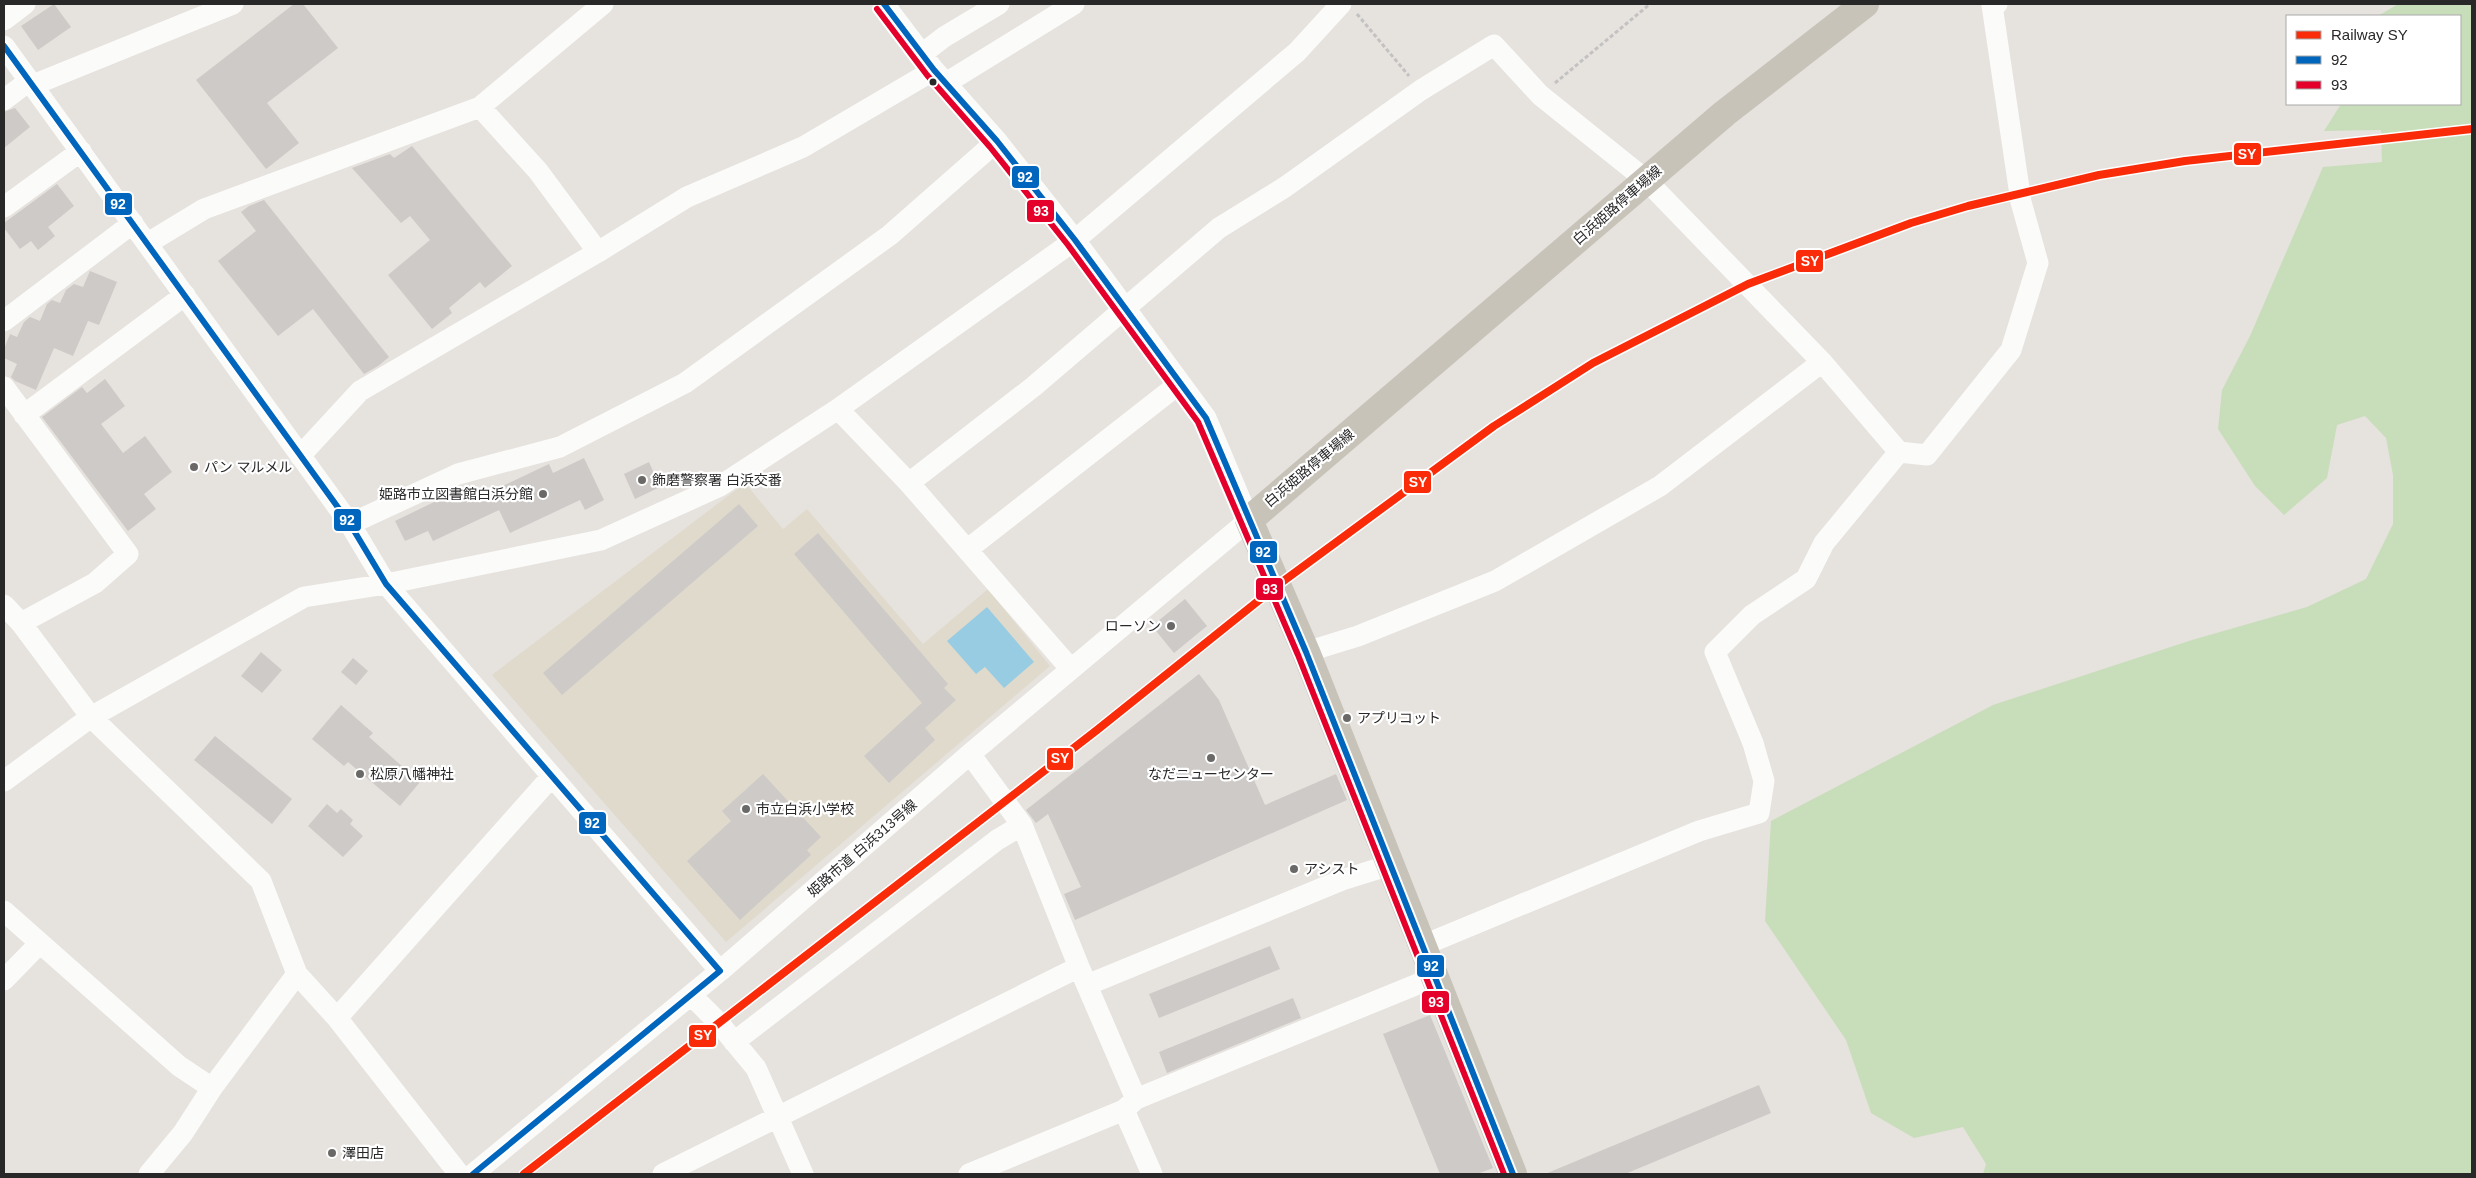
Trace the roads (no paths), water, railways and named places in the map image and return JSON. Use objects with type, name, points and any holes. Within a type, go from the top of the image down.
[{"type":"main road","name":"白浜姫路停車場線","points":[[1249,520],[1725,113],[1865,4]]},
{"type":"main road","points":[[1249,520],[1306,652],[1390,865],[1424,945],[1513,1174]]},
{"type":"street","points":[[4,20],[25,4]]},
{"type":"street","points":[[4,100],[21,77],[233,4]]},
{"type":"street","points":[[148,243],[204,210],[480,107],[603,4]]},
{"type":"street","points":[[884,4],[934,69],[997,141],[1075,240],[1206,418],[1249,520]]},
{"type":"street","points":[[934,69],[944,37],[999,4]]},
{"type":"street","points":[[300,456],[360,390],[598,252],[687,197],[803,147],[934,69],[1074,4]]},
{"type":"street","points":[[909,483],[1033,387],[1219,228],[1285,187],[1421,90],[1494,45],[1540,96],[1646,180],[1822,362],[1899,452],[1927,455],[2011,350],[2038,263],[2021,202],[1993,4]]},
{"type":"street","points":[[4,780],[90,717],[304,597],[386,584],[601,540],[720,486],[838,409],[1075,240],[1297,52],[1341,7]]},
{"type":"street","points":[[4,46],[21,77],[81,151],[350,524],[386,584],[720,971]]},
{"type":"street","points":[[480,107],[538,171],[598,252]]},
{"type":"street","points":[[350,524],[458,474],[560,447],[685,383],[890,235],[997,141]]},
{"type":"street","points":[[4,208],[81,151]]},
{"type":"street","points":[[4,321],[133,223]]},
{"type":"street","points":[[24,415],[184,295]]},
{"type":"street","points":[[1306,652],[1358,636],[1503,576],[1660,486],[1822,362]]},
{"type":"street","points":[[968,549],[1180,383]]},
{"type":"street","points":[[4,387],[128,554],[95,583],[21,623]]},
{"type":"street","points":[[838,409],[909,483],[1070,668]]},
{"type":"street","points":[[1424,945],[1699,831],[1759,813],[1764,781],[1753,743],[1715,652],[1752,615],[1806,578],[1824,543],[1899,452]]},
{"type":"street","name":"姫路市道 白浜313号線","points":[[473,1174],[720,971],[1070,668],[1249,520]]},
{"type":"street","points":[[4,606],[21,623],[90,717],[261,881],[297,974],[337,1018],[459,1174]]},
{"type":"street","points":[[970,754],[1022,825],[1083,976],[1130,1105],[1152,1174]]},
{"type":"street","points":[[337,1018],[552,776]]},
{"type":"street","points":[[734,1042],[997,840],[1022,825]]},
{"type":"street","points":[[663,1174],[778,1116],[1083,976],[1342,880],[1390,865]]},
{"type":"street","points":[[4,911],[179,1066],[212,1088]]},
{"type":"street","points":[[4,980],[39,944]]},
{"type":"street","points":[[149,1174],[183,1133],[212,1088],[297,974]]},
{"type":"street","points":[[969,1174],[1435,977]]},
{"type":"street","points":[[691,995],[756,1068],[802,1174]]},
{"type":"water","points":[[987,607],[1034,662],[1004,688],[985,667],[976,674],[947,641]]},
{"type":"rail line","name":"SY","points":[[524,1174],[1097,730],[1278,585],[1494,426],[1593,363],[1748,284],[1911,223],[1968,206],[2099,175],[2185,161],[2472,129]]},
{"type":"place","name":"パン マルメル","points":[[194,467]]},
{"type":"place","name":"飾磨警察署 白浜交番","points":[[642,480]]},
{"type":"place","name":"姫路市立図書館白浜分館","points":[[543,494]]},
{"type":"place","name":"ローソン","points":[[1171,626]]},
{"type":"place","name":"アプリコット","points":[[1347,718]]},
{"type":"place","name":"なだニューセンター","points":[[1211,758]]},
{"type":"place","name":"松原八幡神社","points":[[360,774]]},
{"type":"place","name":"市立白浜小学校","points":[[746,809]]},
{"type":"place","name":"アシスト","points":[[1294,869]]},
{"type":"place","name":"澤田店","points":[[332,1153]]}]
